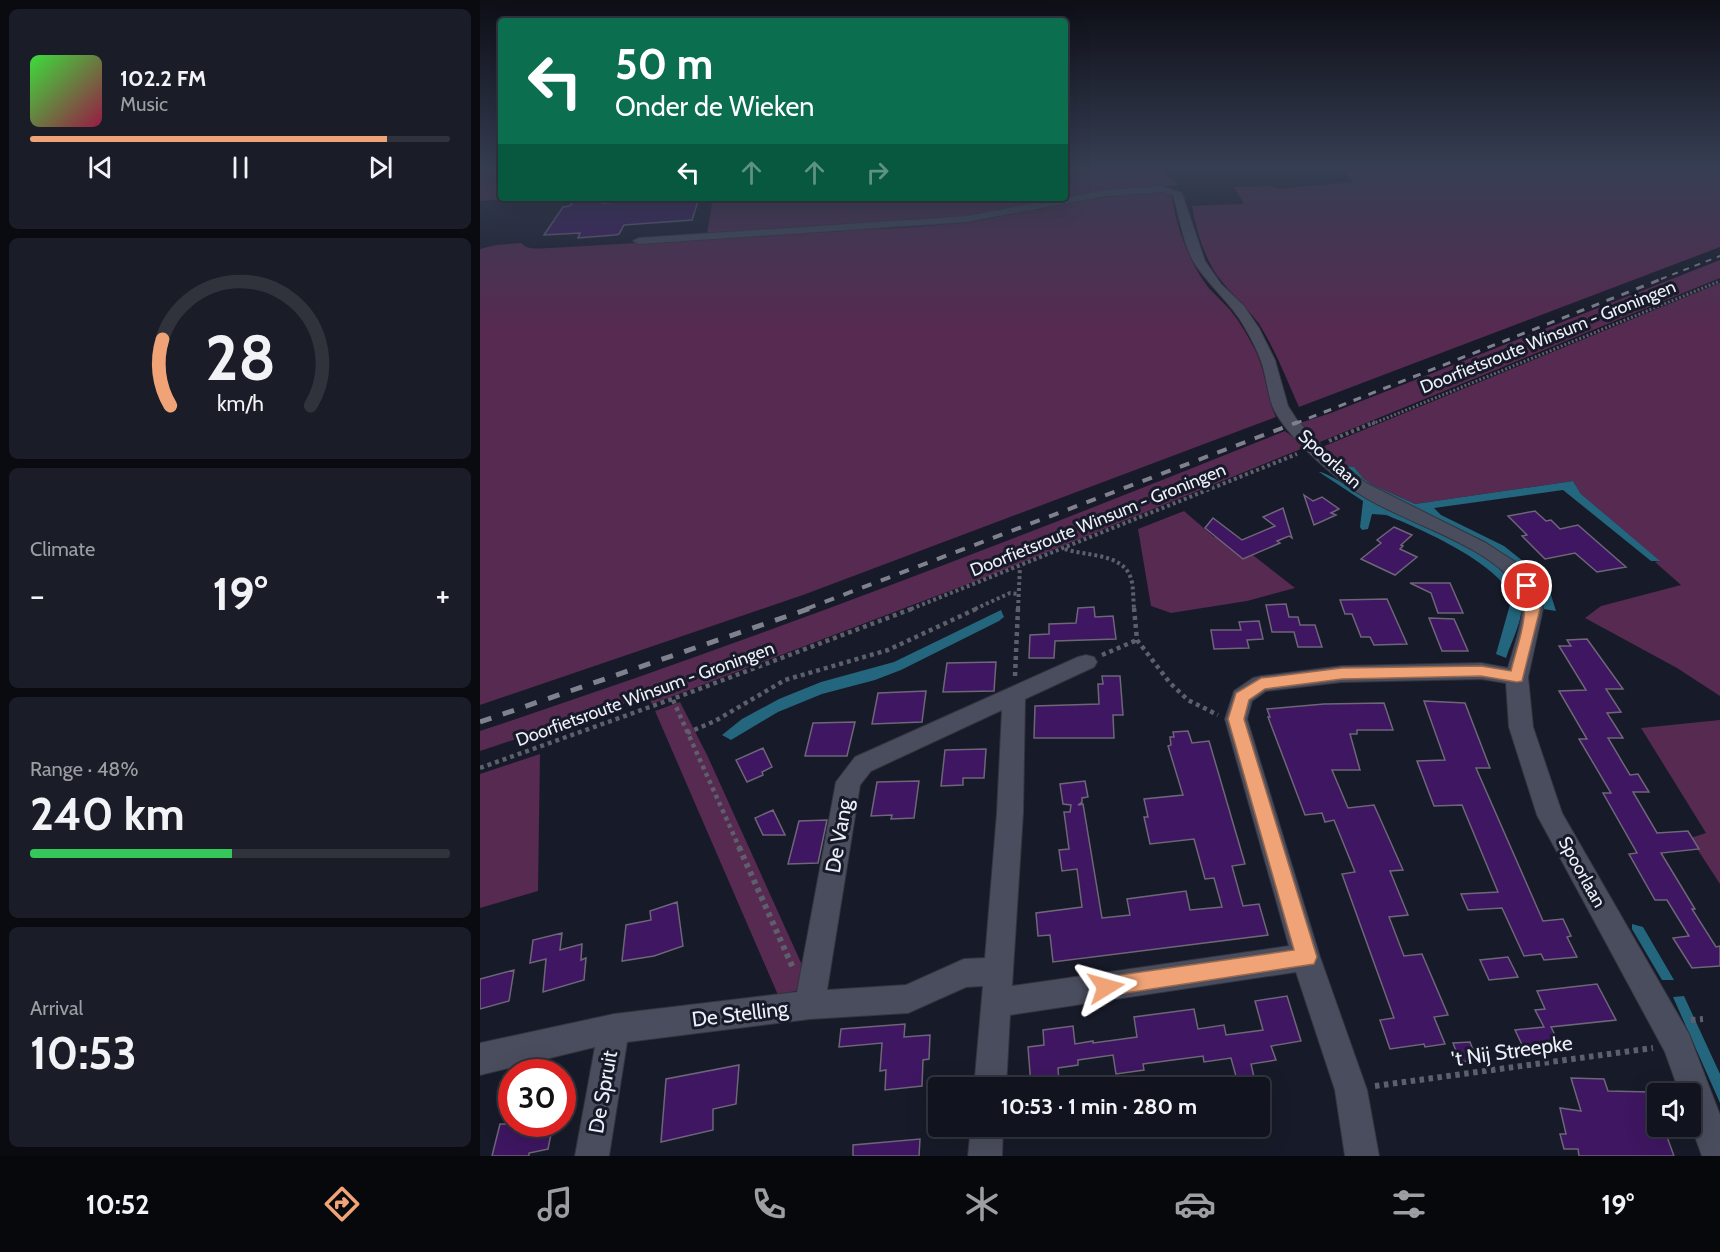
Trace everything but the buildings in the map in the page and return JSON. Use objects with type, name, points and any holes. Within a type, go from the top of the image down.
[{"type":"street","name":"Spoorlaan","points":[[639,241],[952,220]]},
{"type":"street","name":"Spoorlaan","points":[[1186,220],[1199,261],[1217,287],[1246,318],[1268,360],[1283,413],[1313,447],[1360,487],[1479,546],[1503,561],[1522,578],[1531,593],[1533,609],[1517,677],[1521,727],[1550,815],[1678,1045],[1719,1156]]},
{"type":"street","name":"De Vang","points":[[810,1005],[848,782],[863,764],[1086,662]]},
{"type":"street","points":[[1362,1156],[1351,1090],[1306,957],[1236,719],[1242,698],[1261,684],[1342,674],[1481,671],[1517,677]]},
{"type":"street","points":[[991,1077],[1010,813],[1014,695]]},
{"type":"street","points":[[995,1003],[1306,957]]},
{"type":"street","name":"De Stelling","points":[[480,1059],[614,1029],[810,1005],[908,999],[964,973],[998,971]]},
{"type":"street","name":"De Spruit","points":[[592,1156],[614,1029]]},
{"type":"street","points":[[985,1156],[986,1137]]},
{"type":"path","name":"Doorfietsroute Winsum - Groningen","points":[[480,768],[673,700],[1020,567],[1720,281]]},
{"type":"path","points":[[1065,549],[1109,557],[1130,575],[1137,640],[1170,683],[1188,700],[1217,714],[1236,719]]},
{"type":"path","points":[[1014,695],[1020,567]]},
{"type":"path","points":[[687,733],[715,721],[785,680],[888,650],[1001,597],[1011,593],[1019,594]]},
{"type":"path","points":[[1086,662],[1137,640]]},
{"type":"path","points":[[673,700],[810,1005]]},
{"type":"path","name":"'t Nij Streepke","points":[[1351,1090],[1678,1045]]},
{"type":"shaded area","points":[[709,220],[929,220],[707,234]]},
{"type":"shaded area","points":[[982,220],[1177,220],[1182,239],[1206,285],[1234,315],[1251,342],[1261,363],[1276,417],[803,595],[480,705],[480,249],[521,243],[524,246],[539,249]]},
{"type":"shaded area","points":[[1195,220],[1720,220],[1720,247],[1299,407],[1265,334],[1217,275],[1207,257]]},
{"type":"shaded area","points":[[1720,260],[1720,278],[1315,444],[1297,424],[1331,413]]},
{"type":"shaded area","points":[[1720,283],[1720,696],[1677,668],[1585,618],[1601,606],[1681,585],[1655,562],[1659,561],[1581,494],[1573,481],[1415,504],[1371,484],[1354,467],[1348,466],[1322,447]]},
{"type":"shaded area","points":[[1285,431],[1306,447],[981,579],[652,704],[647,696],[480,751],[480,731],[784,625]]},
{"type":"shaded area","points":[[1184,511],[1214,537],[1226,534],[1295,588],[1247,601],[1171,613],[1151,606],[1138,529]]},
{"type":"shaded area","points":[[680,702],[708,757],[812,987],[778,995],[655,711]]},
{"type":"shaded area","points":[[1720,720],[1720,884],[1690,838],[1706,833],[1641,728]]},
{"type":"shaded area","points":[[540,754],[538,891],[480,908],[480,774]]},
{"type":"water","points":[[1348,466],[1354,467],[1371,484],[1415,504],[1573,481],[1581,494],[1660,561],[1651,561],[1563,490],[1434,508],[1441,515],[1504,546],[1528,565],[1522,566],[1484,541],[1370,486]]},
{"type":"water","points":[[1319,472],[1339,481],[1382,507],[1479,553],[1511,578],[1520,592],[1522,608],[1506,658],[1496,654],[1511,601],[1507,588],[1495,575],[1479,562],[1438,538],[1386,515],[1372,514],[1368,529],[1362,530],[1360,527],[1363,501]]},
{"type":"water","points":[[1537,577],[1547,582],[1556,611],[1543,609],[1535,579]]},
{"type":"water","points":[[1001,610],[1004,617],[999,621],[901,670],[875,680],[822,694],[778,712],[731,740],[722,735],[742,719],[779,699],[821,682],[894,662]]},
{"type":"water","points":[[1632,924],[1643,927],[1674,980],[1662,980],[1632,929]]},
{"type":"water","points":[[1684,996],[1720,1074],[1720,1103],[1673,997]]},
{"type":"railway","points":[[1661,279],[1720,256]]},
{"type":"railway","points":[[1294,424],[1664,278]]},
{"type":"railway","points":[[806,609],[1298,422]]},
{"type":"railway","points":[[480,722],[811,608]]},
{"type":"route","points":[[1106,987],[1306,957],[1236,719],[1242,698],[1261,684],[1342,674],[1481,671],[1517,677],[1533,609],[1531,593],[1527,586]]}]
